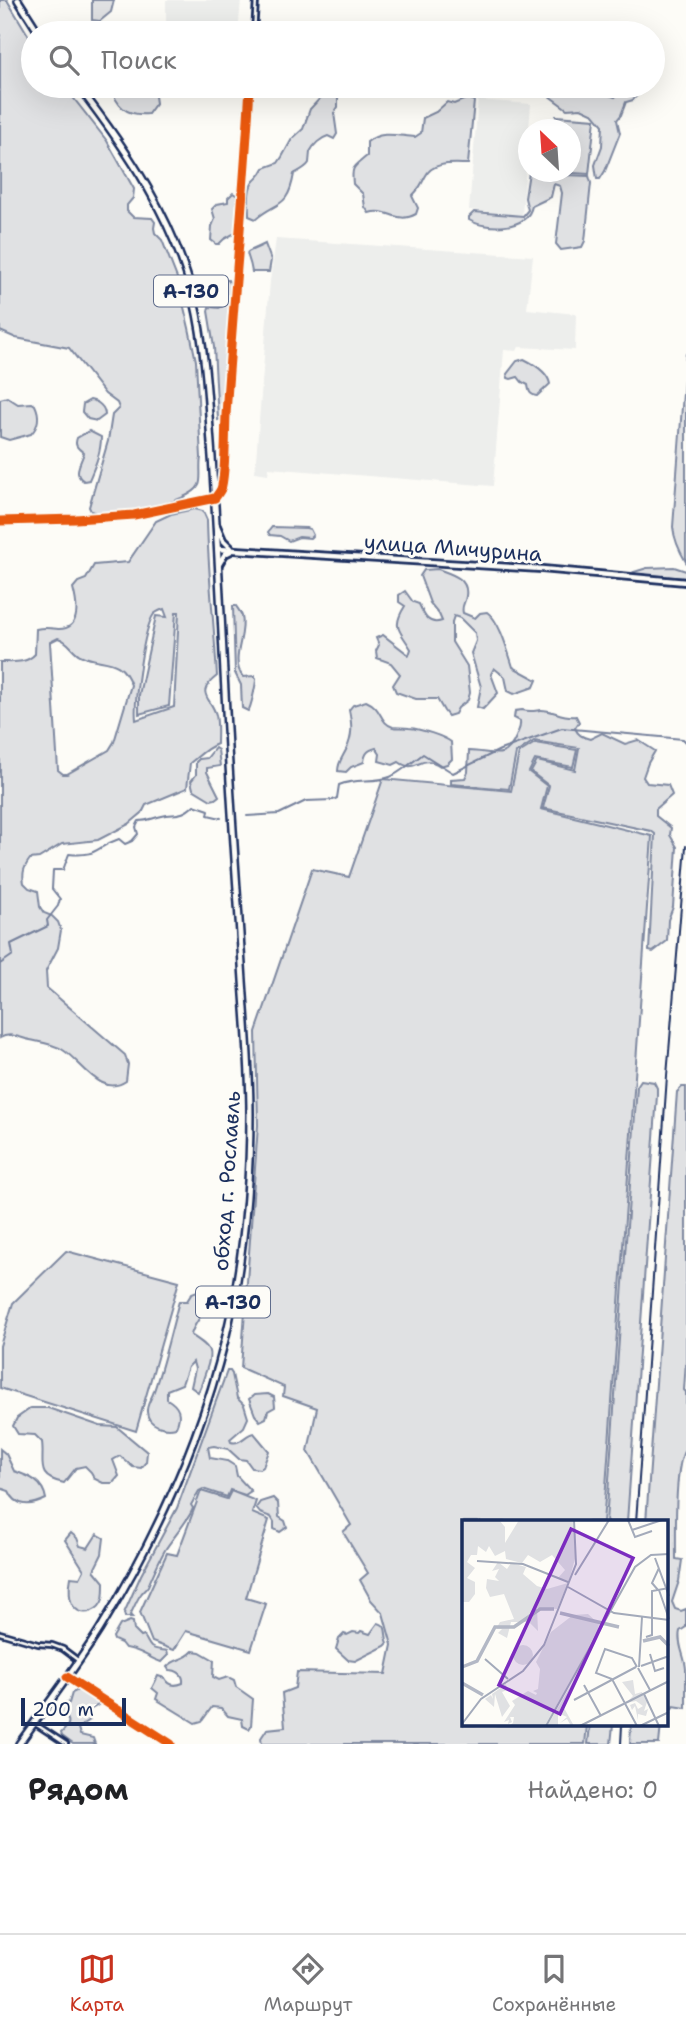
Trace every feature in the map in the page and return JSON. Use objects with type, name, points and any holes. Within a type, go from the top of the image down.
[{"type":"highway","points":[[18,0],[31,21]]},
{"type":"highway","name":"А-130","points":[[87,98],[152,193],[182,262],[200,333],[217,524]]},
{"type":"highway","name":"обход г. Рославль","points":[[19,1744],[100,1629],[163,1511],[210,1392],[223,1346],[239,1262],[249,1152],[249,1077],[217,524]]},
{"type":"main road","points":[[217,524],[226,544],[235,549]]},
{"type":"main road","name":"улица Мичурина","points":[[218,549],[542,569],[686,582]]},
{"type":"main road","points":[[219,564],[225,554],[235,549]]},
{"type":"street","points":[[255,21],[256,0]]},
{"type":"street","points":[[0,521],[134,515],[215,498],[222,488],[249,98]]},
{"type":"street","points":[[0,1633],[38,1644],[52,1645],[63,1649],[79,1661]]},
{"type":"street","points":[[67,1677],[171,1744]]},
{"type":"street","points":[[34,1723],[66,1744]]},
{"type":"shaded area","points":[[0,0],[7,0],[21,23],[21,98],[73,98],[107,141],[134,189],[127,211],[133,217],[152,218],[155,222],[155,233],[162,240],[177,278],[196,361],[201,458],[199,485],[193,492],[166,503],[114,512],[91,511],[89,507],[108,441],[112,415],[119,408],[117,403],[105,394],[69,348],[16,338],[0,331]]},
{"type":"shaded area","points":[[92,0],[114,0],[111,12],[100,21],[92,20]]},
{"type":"shaded area","points":[[166,0],[241,0],[239,21],[166,21]]},
{"type":"shaded area","points":[[155,98],[156,103],[148,114],[140,114],[123,108],[116,99]]},
{"type":"shaded area","points":[[320,98],[338,98],[338,107],[334,113],[337,134],[334,139],[325,137],[313,147],[309,163],[294,174],[292,185],[281,203],[256,219],[249,216],[252,184],[264,168],[278,163],[292,139],[303,129],[310,109]]},
{"type":"shaded area","points":[[468,98],[474,101],[468,164],[444,164],[428,172],[412,196],[418,208],[416,214],[403,218],[382,212],[369,213],[363,194],[353,184],[352,178],[354,167],[367,156],[367,142],[384,135],[415,137],[421,133],[423,118],[436,112],[447,102],[454,104]]},
{"type":"shaded area","points":[[552,98],[635,98],[626,102],[617,120],[620,133],[600,179],[597,179],[595,165],[602,146],[603,125],[594,114],[581,108],[567,109]]},
{"type":"shaded area","points":[[478,100],[531,104],[530,119],[518,119],[518,182],[525,182],[522,215],[469,210]]},
{"type":"shaded area","points":[[556,116],[595,119],[589,174],[581,174],[581,119],[556,119]]},
{"type":"shaded area","points":[[581,176],[589,176],[591,183],[585,241],[582,247],[561,250],[556,244],[562,193],[560,186],[554,184],[551,197],[532,206],[529,214],[514,224],[495,227],[469,220],[474,212],[523,216],[528,210],[525,198],[527,182],[581,182]]},
{"type":"shaded area","points":[[233,193],[239,197],[237,232],[216,244],[211,240],[215,219],[212,209],[217,204],[228,202]]},
{"type":"shaded area","points":[[276,239],[533,256],[527,309],[576,314],[575,350],[519,347],[517,351],[504,350],[493,486],[269,468],[268,474],[255,472],[270,281]]},
{"type":"shaded area","points":[[265,244],[271,260],[269,272],[252,272],[247,253]]},
{"type":"shaded area","points":[[228,280],[233,288],[222,419],[218,420],[214,347],[208,311],[209,307],[223,306],[224,301],[218,288],[219,283]]},
{"type":"shaded area","points":[[686,353],[686,562],[673,527]]},
{"type":"shaded area","points":[[524,359],[540,369],[549,380],[550,384],[537,396],[531,394],[528,385],[518,377],[508,378],[507,374],[517,361]]},
{"type":"shaded area","points":[[7,397],[18,404],[35,405],[38,420],[31,434],[9,440],[0,437],[0,399]]},
{"type":"shaded area","points":[[90,400],[100,405],[105,412],[97,421],[88,419],[82,412],[83,404]]},
{"type":"shaded area","points":[[89,431],[101,437],[101,443],[89,480],[84,481],[78,472],[84,453],[77,447],[76,441]]},
{"type":"shaded area","points":[[195,509],[203,511],[207,520],[217,676],[206,687],[205,692],[216,715],[217,744],[190,763],[187,788],[146,805],[142,813],[129,824],[98,840],[62,844],[39,858],[30,859],[23,873],[24,883],[38,891],[40,907],[44,913],[58,922],[61,930],[58,948],[46,971],[47,988],[125,1055],[128,1064],[126,1081],[108,1085],[100,1082],[70,1055],[55,1046],[13,1036],[0,1038],[0,662],[23,661],[35,654],[36,629],[59,629],[71,625],[76,614],[73,588],[78,582],[86,579],[94,565],[128,562],[156,521],[171,514]],"holes":[[[164,609],[167,617],[156,616],[139,695],[139,714],[169,706],[176,612],[179,612],[174,707],[136,720],[138,682],[146,634],[154,614]],[[58,638],[80,655],[116,665],[122,669],[131,685],[114,742],[109,750],[67,774],[58,770],[50,642]]]},
{"type":"shaded area","points":[[272,527],[306,528],[310,529],[313,535],[310,538],[299,537],[289,541],[270,535],[268,532]]},
{"type":"shaded area","points":[[674,567],[686,571],[686,578],[634,572],[647,568]]},
{"type":"shaded area","points":[[438,569],[458,578],[465,585],[463,613],[475,618],[480,613],[487,612],[492,616],[503,637],[513,667],[537,680],[534,687],[514,694],[508,691],[505,677],[494,668],[491,674],[498,693],[483,709],[477,707],[481,687],[471,653],[476,641],[475,633],[460,618],[454,616],[452,642],[467,666],[470,693],[468,700],[455,714],[448,716],[437,699],[416,699],[396,692],[393,685],[400,674],[391,663],[377,658],[379,645],[376,638],[383,635],[409,655],[411,649],[398,624],[405,606],[399,602],[399,595],[405,591],[413,602],[419,604],[430,621],[442,621],[430,603],[420,576],[424,570]]},
{"type":"shaded area","points":[[233,606],[236,606],[241,614],[243,624],[238,655],[239,670],[243,677],[254,676],[256,679],[248,711],[242,708],[241,685],[235,673]]},
{"type":"shaded area","points":[[366,701],[393,727],[425,731],[451,742],[452,759],[440,766],[428,761],[410,766],[399,762],[393,765],[379,761],[380,754],[376,748],[367,752],[364,762],[346,772],[338,771],[351,735],[349,710],[353,705]]},
{"type":"shaded area","points":[[544,710],[576,716],[579,722],[575,728],[583,736],[590,739],[602,733],[625,744],[638,740],[655,751],[643,777],[647,783],[668,785],[672,795],[656,809],[656,816],[671,828],[670,835],[677,847],[673,907],[668,920],[667,941],[653,952],[649,951],[655,834],[543,808],[549,786],[531,772],[537,761],[575,770],[579,748],[534,741],[516,753],[509,789],[451,784],[451,779],[465,778],[469,751],[497,754],[512,745],[520,726],[520,721],[514,718],[515,711]]},
{"type":"shaded area","points":[[535,743],[577,750],[573,767],[535,760],[529,772],[547,786],[541,809],[652,836],[603,1520],[462,1520],[462,1727],[587,1727],[585,1744],[262,1744],[261,1738],[267,1729],[285,1727],[282,1693],[295,1688],[297,1672],[386,1674],[392,1645],[383,1613],[371,1600],[360,1580],[368,1573],[343,1532],[351,1525],[308,1451],[317,1408],[283,1396],[284,1387],[241,1368],[258,1125],[256,1032],[312,869],[349,877],[383,779],[511,791],[519,753]]},
{"type":"shaded area","points":[[215,748],[218,750],[220,766],[207,768],[207,772],[219,796],[211,800],[193,789],[191,781],[196,775],[196,762],[207,758]]},
{"type":"shaded area","points":[[641,1080],[654,1082],[657,1095],[627,1520],[606,1520],[637,1086]]},
{"type":"shaded area","points":[[686,1087],[686,1448],[679,1468],[677,1500],[676,1559],[682,1560],[672,1602],[675,1609],[686,1609],[686,1627],[680,1631],[679,1636],[686,1669],[686,1708],[674,1706],[668,1714],[668,1520],[646,1520],[677,1092]]},
{"type":"shaded area","points":[[66,1251],[179,1281],[136,1431],[0,1388],[0,1346],[13,1303]]},
{"type":"shaded area","points":[[200,1290],[204,1297],[204,1309],[191,1335],[208,1349],[210,1358],[198,1392],[191,1387],[195,1369],[193,1362],[188,1367],[182,1384],[167,1390],[167,1399],[177,1408],[179,1418],[176,1427],[162,1427],[150,1421],[147,1407],[161,1369],[179,1301],[187,1301],[192,1293]]},
{"type":"shaded area","points":[[227,1371],[232,1374],[237,1398],[244,1405],[248,1418],[244,1427],[230,1439],[231,1442],[238,1442],[254,1433],[269,1451],[263,1467],[252,1468],[246,1460],[239,1459],[228,1449],[208,1447],[210,1458],[227,1461],[235,1466],[237,1476],[251,1491],[245,1495],[230,1490],[227,1497],[203,1489],[199,1491],[185,1523],[165,1550],[148,1586],[138,1599],[130,1615],[132,1617],[125,1617],[124,1613],[141,1575],[177,1508]]},
{"type":"shaded area","points":[[268,1394],[274,1397],[275,1407],[260,1421],[249,1399],[254,1395]]},
{"type":"shaded area","points":[[31,1408],[48,1408],[100,1426],[117,1427],[147,1452],[146,1462],[141,1468],[133,1467],[120,1456],[113,1460],[119,1476],[113,1483],[103,1483],[95,1479],[85,1466],[76,1468],[64,1483],[48,1477],[43,1468],[42,1442],[35,1435],[18,1434],[13,1426],[17,1418]]},
{"type":"shaded area","points":[[0,1449],[6,1454],[14,1471],[39,1484],[46,1499],[35,1503],[20,1503],[9,1491],[0,1488]]},
{"type":"shaded area","points":[[201,1491],[227,1499],[231,1491],[256,1501],[252,1513],[269,1520],[246,1598],[266,1604],[251,1650],[186,1631],[174,1650],[152,1642],[140,1612],[167,1553],[177,1555]]},
{"type":"shaded area","points":[[273,1498],[278,1503],[279,1517],[285,1521],[287,1527],[280,1532],[274,1529],[271,1517],[260,1513],[256,1508],[260,1502]]},
{"type":"shaded area","points":[[71,1533],[80,1546],[88,1548],[97,1534],[104,1538],[102,1554],[94,1570],[104,1582],[103,1599],[99,1606],[88,1612],[76,1609],[70,1599],[71,1577],[80,1578],[84,1570],[65,1540]]},
{"type":"shaded area","points":[[133,1622],[134,1630],[141,1637],[144,1636],[151,1647],[167,1651],[168,1655],[161,1662],[125,1648],[114,1640],[120,1625]]},
{"type":"shaded area","points":[[378,1623],[385,1628],[388,1643],[385,1646],[355,1661],[348,1660],[336,1649],[344,1634],[361,1631],[370,1634]]},
{"type":"shaded area","points":[[193,1651],[214,1660],[213,1677],[219,1680],[228,1677],[234,1680],[236,1687],[253,1699],[249,1729],[243,1726],[242,1719],[228,1716],[221,1708],[212,1707],[202,1721],[195,1723],[156,1699],[158,1693],[152,1688],[158,1676],[173,1685],[183,1683],[179,1673],[167,1667]]},
{"type":"shaded area","points":[[78,1690],[100,1704],[88,1711],[90,1720],[78,1728],[80,1735],[93,1738],[95,1744],[73,1744],[61,1733],[68,1722],[67,1718],[60,1716],[59,1709],[63,1704],[69,1703],[72,1693]]},
{"type":"shaded area","points":[[590,1727],[613,1727],[611,1744],[588,1744]]},
{"type":"shaded area","points":[[631,1727],[661,1727],[659,1744],[630,1744]]},
{"type":"waterway","points":[[247,816],[279,814],[306,801],[333,800],[337,798],[339,785],[390,777],[423,754],[453,773],[500,750],[562,728],[683,739],[686,742]]},
{"type":"waterway","points":[[0,964],[13,955],[11,944],[48,926],[47,920],[60,899],[52,889],[53,870],[63,870],[69,854],[91,853],[119,839],[125,844],[138,834],[136,827],[139,821],[182,813],[194,805],[209,810],[208,815],[221,818]]},
{"type":"railway","points":[[636,1520],[686,846]]},
{"type":"railway","points":[[621,1744],[622,1727]]},
{"type":"cycle path","points":[[0,521],[134,515],[215,498],[220,490],[225,464],[226,415],[249,98]]},
{"type":"cycle path","points":[[67,1677],[171,1744]]}]
